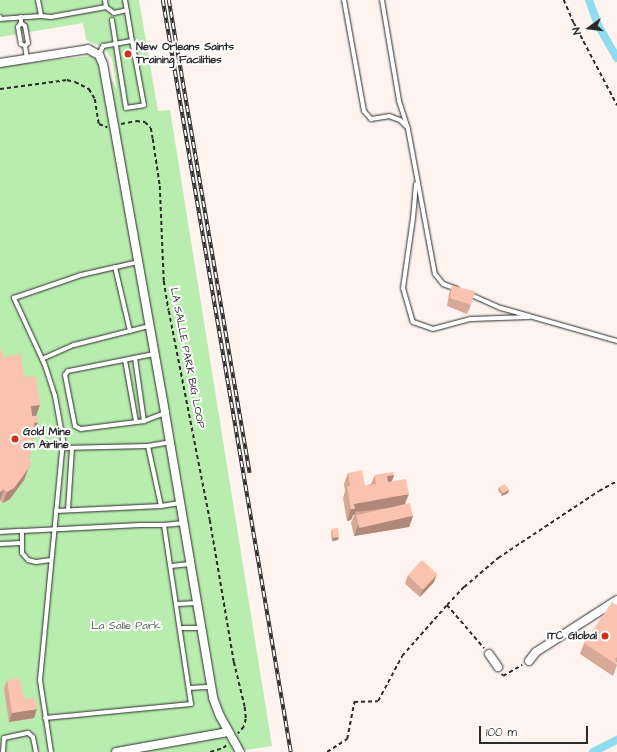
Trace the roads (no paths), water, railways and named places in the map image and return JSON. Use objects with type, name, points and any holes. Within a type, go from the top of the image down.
[{"type":"street","points":[[0,63],[88,49],[98,55],[103,64],[115,125],[212,687],[220,716],[240,752]]},
{"type":"street","points":[[529,661],[536,652],[617,600]]},
{"type":"street","points":[[489,654],[498,667]]},
{"type":"street","points":[[116,752],[228,732]]},
{"type":"lane","points":[[38,0],[41,16]]},
{"type":"lane","points":[[105,0],[106,7],[114,13],[126,10]]},
{"type":"lane","points":[[112,20],[126,108],[144,105],[125,0]]},
{"type":"lane","points":[[344,0],[364,111],[371,119],[389,116],[400,120],[408,129]]},
{"type":"lane","points":[[382,0],[399,101],[408,129],[435,274],[443,284],[501,308],[617,340]]},
{"type":"lane","points":[[0,17],[0,19],[41,16],[51,17],[106,7]]},
{"type":"lane","points":[[21,17],[21,23],[18,27],[19,33],[21,44],[26,46]]},
{"type":"lane","points":[[21,23],[25,26],[28,43],[26,46],[27,58]]},
{"type":"lane","points":[[98,55],[103,46],[132,41]]},
{"type":"lane","points":[[417,178],[403,288],[412,322],[433,329],[472,319],[504,317],[535,318]]},
{"type":"lane","points":[[51,752],[40,680],[62,448],[61,424],[55,396],[42,358],[14,298],[81,275],[138,262]]},
{"type":"lane","points":[[115,267],[130,331]]},
{"type":"lane","points":[[42,358],[74,345],[149,326]]},
{"type":"lane","points":[[154,354],[68,371],[65,375],[75,426],[81,430],[144,421],[165,413]]},
{"type":"lane","points":[[135,358],[144,421]]},
{"type":"lane","points":[[125,360],[136,422]]},
{"type":"lane","points":[[129,379],[138,378]]},
{"type":"lane","points":[[132,399],[141,398]]},
{"type":"lane","points":[[62,448],[148,446],[170,441]]},
{"type":"lane","points":[[148,446],[161,506]]},
{"type":"lane","points":[[68,510],[72,448]]},
{"type":"lane","points":[[56,511],[161,506],[180,503]]},
{"type":"lane","points":[[0,532],[184,523]]},
{"type":"lane","points":[[45,718],[191,704],[190,688],[164,525]]},
{"type":"lane","points":[[22,531],[22,552],[28,560],[36,562],[51,560]]},
{"type":"lane","points":[[0,544],[21,543]]},
{"type":"lane","points":[[171,566],[191,564]]},
{"type":"lane","points":[[176,604],[197,603]]},
{"type":"lane","points":[[180,628],[201,628]]},
{"type":"lane","points":[[190,688],[212,687]]},
{"type":"lane","points":[[3,752],[4,738],[28,733],[33,736],[36,752]]},
{"type":"waterway","points":[[589,0],[598,25],[617,58]]},
{"type":"waterway","points":[[593,752],[617,740]]},
{"type":"railway","points":[[163,0],[291,752]]},
{"type":"railway","points":[[169,0],[250,473]]},
{"type":"place","name":"New Orleans Saints Training Facilities","points":[[128,54]]},
{"type":"place","name":"Gold Mine on Airline","points":[[15,439]]},
{"type":"place","name":"ITC Global","points":[[605,636]]},
{"type":"park label","name":"La Salle Park","points":[[126,626]]}]
